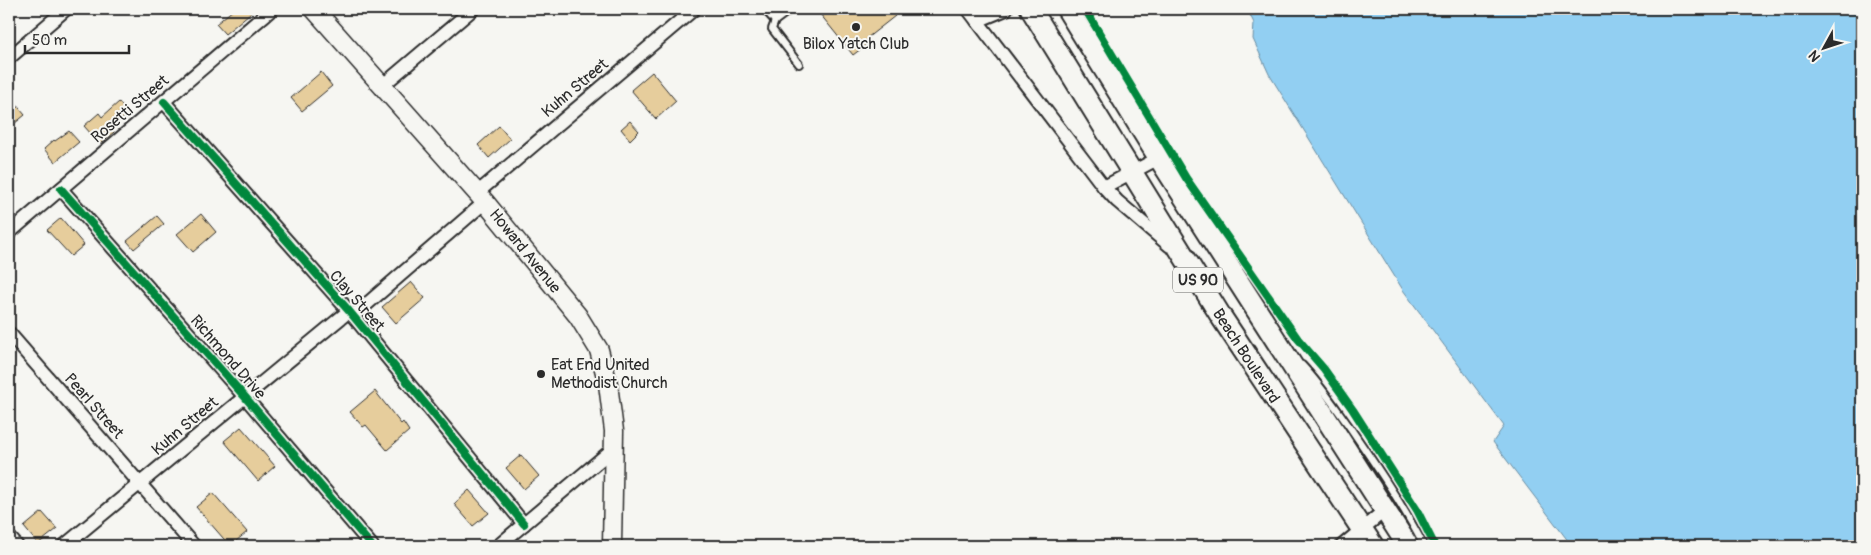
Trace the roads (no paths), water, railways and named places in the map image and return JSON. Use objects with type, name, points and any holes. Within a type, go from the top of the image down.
[{"type":"main road","name":"Howard Avenue","points":[[314,9],[481,197],[578,316],[599,350],[612,403],[614,448],[612,546]]},
{"type":"main road","name":"Beach Boulevard","points":[[1031,9],[1188,264],[1294,430],[1373,546]]},
{"type":"main road","name":"Beach Boulevard","points":[[1067,9],[1159,158],[1408,546]]},
{"type":"street","points":[[9,58],[66,9]]},
{"type":"street","name":"Rosetti Street","points":[[9,233],[272,9]]},
{"type":"street","points":[[382,86],[473,9]]},
{"type":"street","name":"Kuhn Street","points":[[64,546],[245,397],[351,313],[694,9]]},
{"type":"street","points":[[968,9],[1104,187],[1117,201],[1162,238],[1188,264]]},
{"type":"street","points":[[977,21],[1006,9]]},
{"type":"street","name":"Clay Street","points":[[164,102],[351,313],[524,524]]},
{"type":"street","points":[[1104,187],[1159,158]]},
{"type":"street","name":"Richmond Drive","points":[[61,189],[245,397],[372,546]]},
{"type":"street","name":"Pearl Street","points":[[9,333],[194,546]]},
{"type":"street","points":[[498,546],[614,448]]},
{"type":"street","points":[[1342,546],[1385,510]]},
{"type":"street","points":[[9,537],[17,546]]},
{"type":"lane","points":[[764,9],[775,21]]},
{"type":"lane","points":[[791,9],[775,21],[772,29],[799,64]]},
{"type":"lane","points":[[1274,339],[1316,380],[1379,470],[1410,519],[1424,546]]},
{"type":"water","points":[[1247,9],[1862,9],[1862,546],[1572,546],[1493,442],[1504,426],[1403,290],[1269,74],[1253,39],[1254,23]]},
{"type":"place","name":"Bilox Yatch Club","points":[[856,27]]},
{"type":"place","name":"Eat End United Methodist Church","points":[[541,374]]}]
